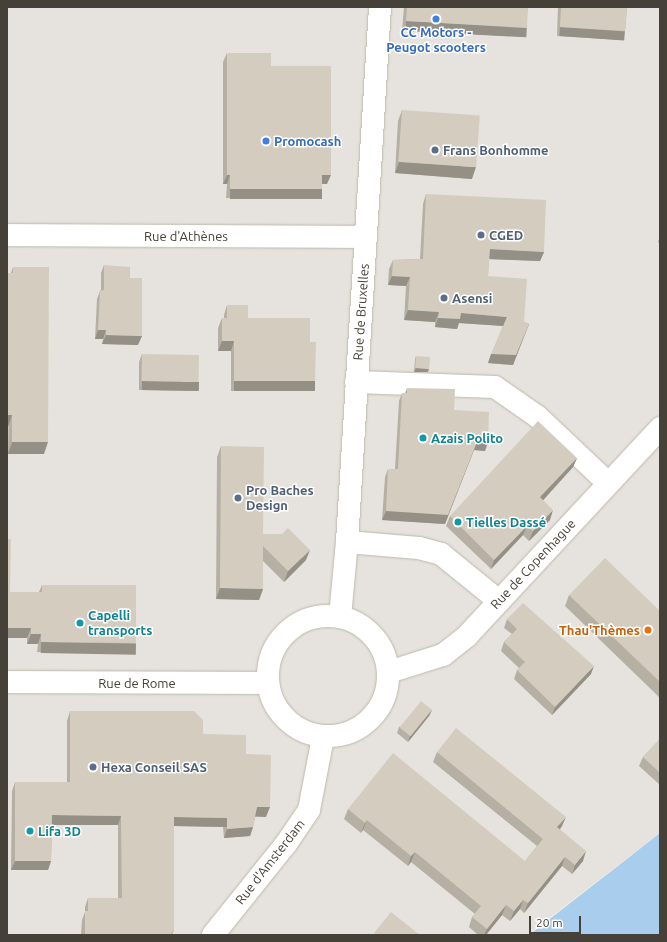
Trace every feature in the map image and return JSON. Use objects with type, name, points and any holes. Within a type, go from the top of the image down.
[{"type":"street","name":"Rue de Bruxelles","points":[[340,617],[347,542],[380,7]]},
{"type":"street","name":"Rue d'Athènes","points":[[7,235],[366,237]]},
{"type":"street","points":[[356,382],[495,387],[538,417],[608,483]]},
{"type":"street","name":"Rue de Copenhague","points":[[389,672],[443,655],[467,636],[660,428]]},
{"type":"street","points":[[347,542],[418,548],[441,554],[499,601]]},
{"type":"street","points":[[321,616],[340,617],[358,624],[374,637],[384,653],[389,672],[386,692],[378,711],[363,726],[344,735],[323,737],[303,732],[286,720],[273,703],[268,683],[271,658],[275,646],[287,632],[303,621],[321,616]]},
{"type":"street","name":"Rue de Rome","points":[[7,682],[268,683]]},
{"type":"street","name":"Rue d'Amsterdam","points":[[213,935],[286,844],[309,810],[323,737]]},
{"type":"shaded area","points":[[7,7],[660,7],[660,833],[527,935],[7,935]]},
{"type":"water","points":[[660,833],[660,935],[529,935],[632,855]]},
{"type":"building","points":[[407,7],[528,7],[527,28],[406,21]]},
{"type":"building","points":[[561,7],[627,7],[625,31],[560,27]]},
{"type":"building","name":"Promocash","points":[[227,53],[271,53],[271,66],[331,66],[331,175],[322,175],[322,189],[230,189],[230,175],[227,175]]},
{"type":"building","name":"Frans Bonhomme","points":[[402,110],[480,115],[476,167],[398,162]]},
{"type":"building","points":[[426,194],[546,200],[544,252],[490,249],[488,276],[527,279],[524,322],[529,324],[516,355],[491,354],[507,317],[461,313],[460,319],[438,318],[439,312],[408,310],[410,277],[392,276],[393,260],[423,259]]},
{"type":"building","points":[[104,265],[130,267],[130,278],[142,278],[142,336],[106,335],[106,330],[98,330],[100,291],[104,290]]},
{"type":"building","points":[[13,267],[49,267],[48,442],[12,442],[12,415],[7,415],[7,273],[13,273]]},
{"type":"building","points":[[227,305],[248,305],[248,318],[310,318],[310,342],[316,342],[315,381],[234,381],[234,341],[222,341],[222,318],[227,318]]},
{"type":"building","points":[[142,354],[199,355],[199,382],[142,381]]},
{"type":"building","points":[[416,356],[430,357],[429,369],[415,368]]},
{"type":"building","points":[[407,388],[455,389],[454,410],[489,412],[488,442],[477,442],[448,515],[386,511],[388,469],[398,469],[402,393],[407,393]]},
{"type":"building","points":[[538,421],[577,458],[540,497],[553,510],[533,531],[527,526],[494,560],[450,516]]},
{"type":"building","name":"Pro Baches Design","points":[[221,446],[264,447],[263,534],[282,534],[288,528],[310,550],[288,571],[263,546],[263,589],[220,588]]},
{"type":"building","name":"Capelli transports","points":[[7,539],[11,539],[10,592],[42,592],[42,585],[136,585],[136,643],[41,642],[41,634],[31,634],[31,628],[7,628]]},
{"type":"building","points":[[605,558],[660,611],[660,682],[569,595]]},
{"type":"building","points":[[523,603],[594,666],[555,707],[517,670],[525,662],[504,642],[517,629],[507,619]]},
{"type":"building","points":[[421,701],[432,710],[410,736],[400,727]]},
{"type":"building","points":[[70,711],[194,711],[203,720],[203,734],[246,735],[246,754],[271,755],[270,807],[257,807],[253,827],[227,829],[227,818],[174,817],[174,930],[170,935],[85,935],[85,911],[88,911],[88,898],[122,898],[121,816],[52,815],[51,861],[15,861],[15,782],[70,782]]},
{"type":"building","points":[[456,728],[566,817],[557,827],[586,851],[575,865],[565,857],[528,903],[523,900],[514,911],[506,905],[487,929],[472,917],[481,906],[415,852],[411,856],[367,820],[365,823],[348,809],[393,753],[525,861],[543,839],[437,752]]},
{"type":"building","points":[[660,739],[660,773],[643,757]]},
{"type":"building","points":[[391,912],[420,935],[377,935],[374,933]]},
{"type":"place","name":"CC Motors - Peugot scooters","points":[[436,19]]},
{"type":"place","name":"Promocash","points":[[266,141]]},
{"type":"place","name":"Frans Bonhomme","points":[[435,150]]},
{"type":"place","name":"CGED","points":[[481,235]]},
{"type":"place","name":"Asensi","points":[[444,298]]},
{"type":"place","name":"Azais Polito","points":[[423,438]]},
{"type":"place","name":"Pro Baches Design","points":[[238,498]]},
{"type":"place","name":"Tielles Dassé","points":[[458,522]]},
{"type":"place","name":"Capelli transports","points":[[80,623]]},
{"type":"place","name":"Thau'Thèmes","points":[[648,630]]},
{"type":"place","name":"Hexa Conseil SAS","points":[[93,767]]},
{"type":"place","name":"Lifa 3D","points":[[30,831]]}]
